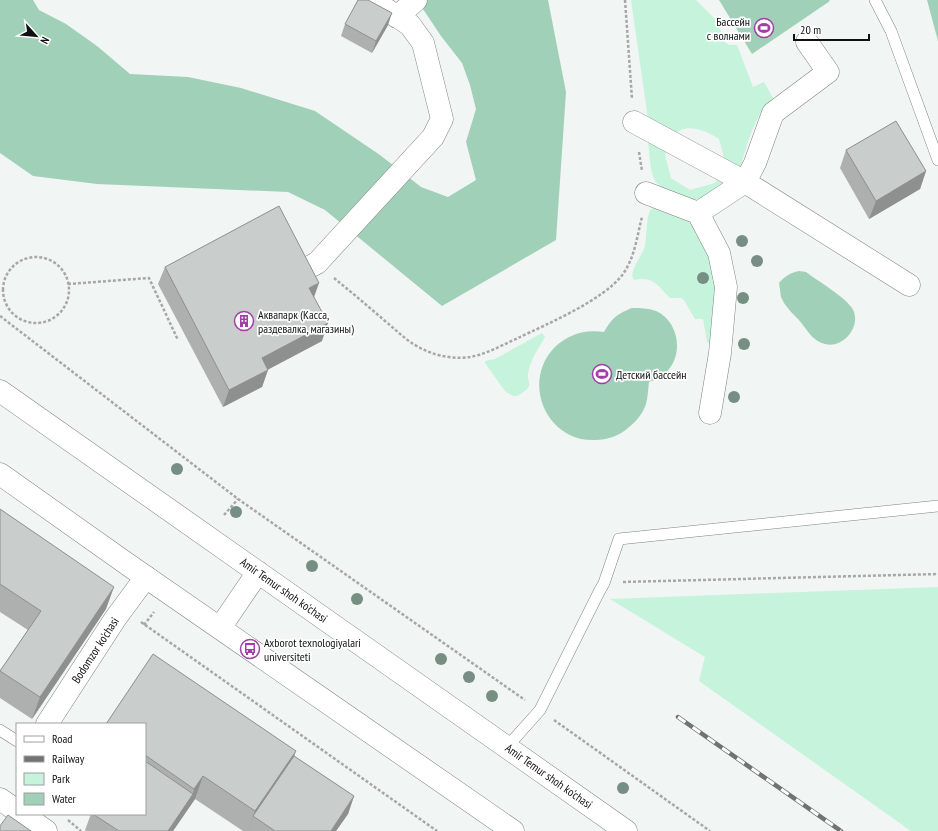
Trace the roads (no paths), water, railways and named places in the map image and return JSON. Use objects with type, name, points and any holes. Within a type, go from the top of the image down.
[{"type":"main road","points":[[308,268],[433,137],[442,119],[423,43],[410,25],[372,0]]},
{"type":"main road","points":[[398,17],[416,0]]},
{"type":"main road","points":[[698,213],[745,182],[755,162],[772,113],[828,72],[807,42]]},
{"type":"main road","points":[[634,122],[745,182],[909,285]]},
{"type":"main road","points":[[646,193],[698,213],[718,253],[726,287],[720,353],[710,413]]},
{"type":"main road","name":"Amir Temur shoh ko'chasi","points":[[0,391],[626,831]]},
{"type":"main road","points":[[0,474],[507,829]]},
{"type":"main road","points":[[220,628],[258,572]]},
{"type":"main road","name":"Bodomzor ko'chasi","points":[[48,723],[122,609],[146,577]]},
{"type":"main road","points":[[0,799],[16,809]]},
{"type":"main road","points":[[23,815],[46,831]]},
{"type":"lane","points":[[875,0],[891,31],[938,160]]},
{"type":"lane","points":[[507,747],[540,710],[598,592],[604,583],[618,539],[938,506]]},
{"type":"lane","points":[[0,730],[16,740]]},
{"type":"water","points":[[0,0],[33,0],[39,10],[66,24],[97,46],[130,74],[188,77],[241,88],[315,111],[380,155],[421,187],[448,197],[476,180],[466,142],[476,109],[470,85],[462,63],[441,36],[417,0],[548,0],[566,92],[556,240],[442,306],[325,210],[288,192],[97,184],[33,176],[0,153]]},
{"type":"water","name":"Бассейн с волнами","points":[[719,0],[829,0],[830,1],[752,54]]},
{"type":"water","points":[[927,0],[938,0],[938,41]]},
{"type":"water","points":[[799,271],[806,272],[831,289],[844,299],[852,308],[855,315],[853,328],[844,339],[838,343],[832,345],[825,344],[817,340],[810,334],[784,303],[781,297],[779,283],[788,275]]},
{"type":"water","name":"Детский бассейн","points":[[632,308],[656,311],[669,321],[676,337],[677,345],[674,362],[665,374],[649,382],[647,401],[643,411],[634,423],[624,431],[604,439],[595,440],[578,438],[564,431],[552,421],[544,408],[540,393],[540,377],[544,362],[554,348],[565,339],[584,332],[604,332],[615,317]]},
{"type":"railway","points":[[678,717],[841,831]]},
{"type":"place","name":"Бассейн с волнами","points":[[764,28]]},
{"type":"place","name":"Аквапарк (Касса, раздевалка, магазины)","points":[[244,321]]},
{"type":"place","name":"Детский бассейн","points":[[602,374]]},
{"type":"place","name":"Axborot texnologiyalari universiteti","points":[[250,649]]}]
